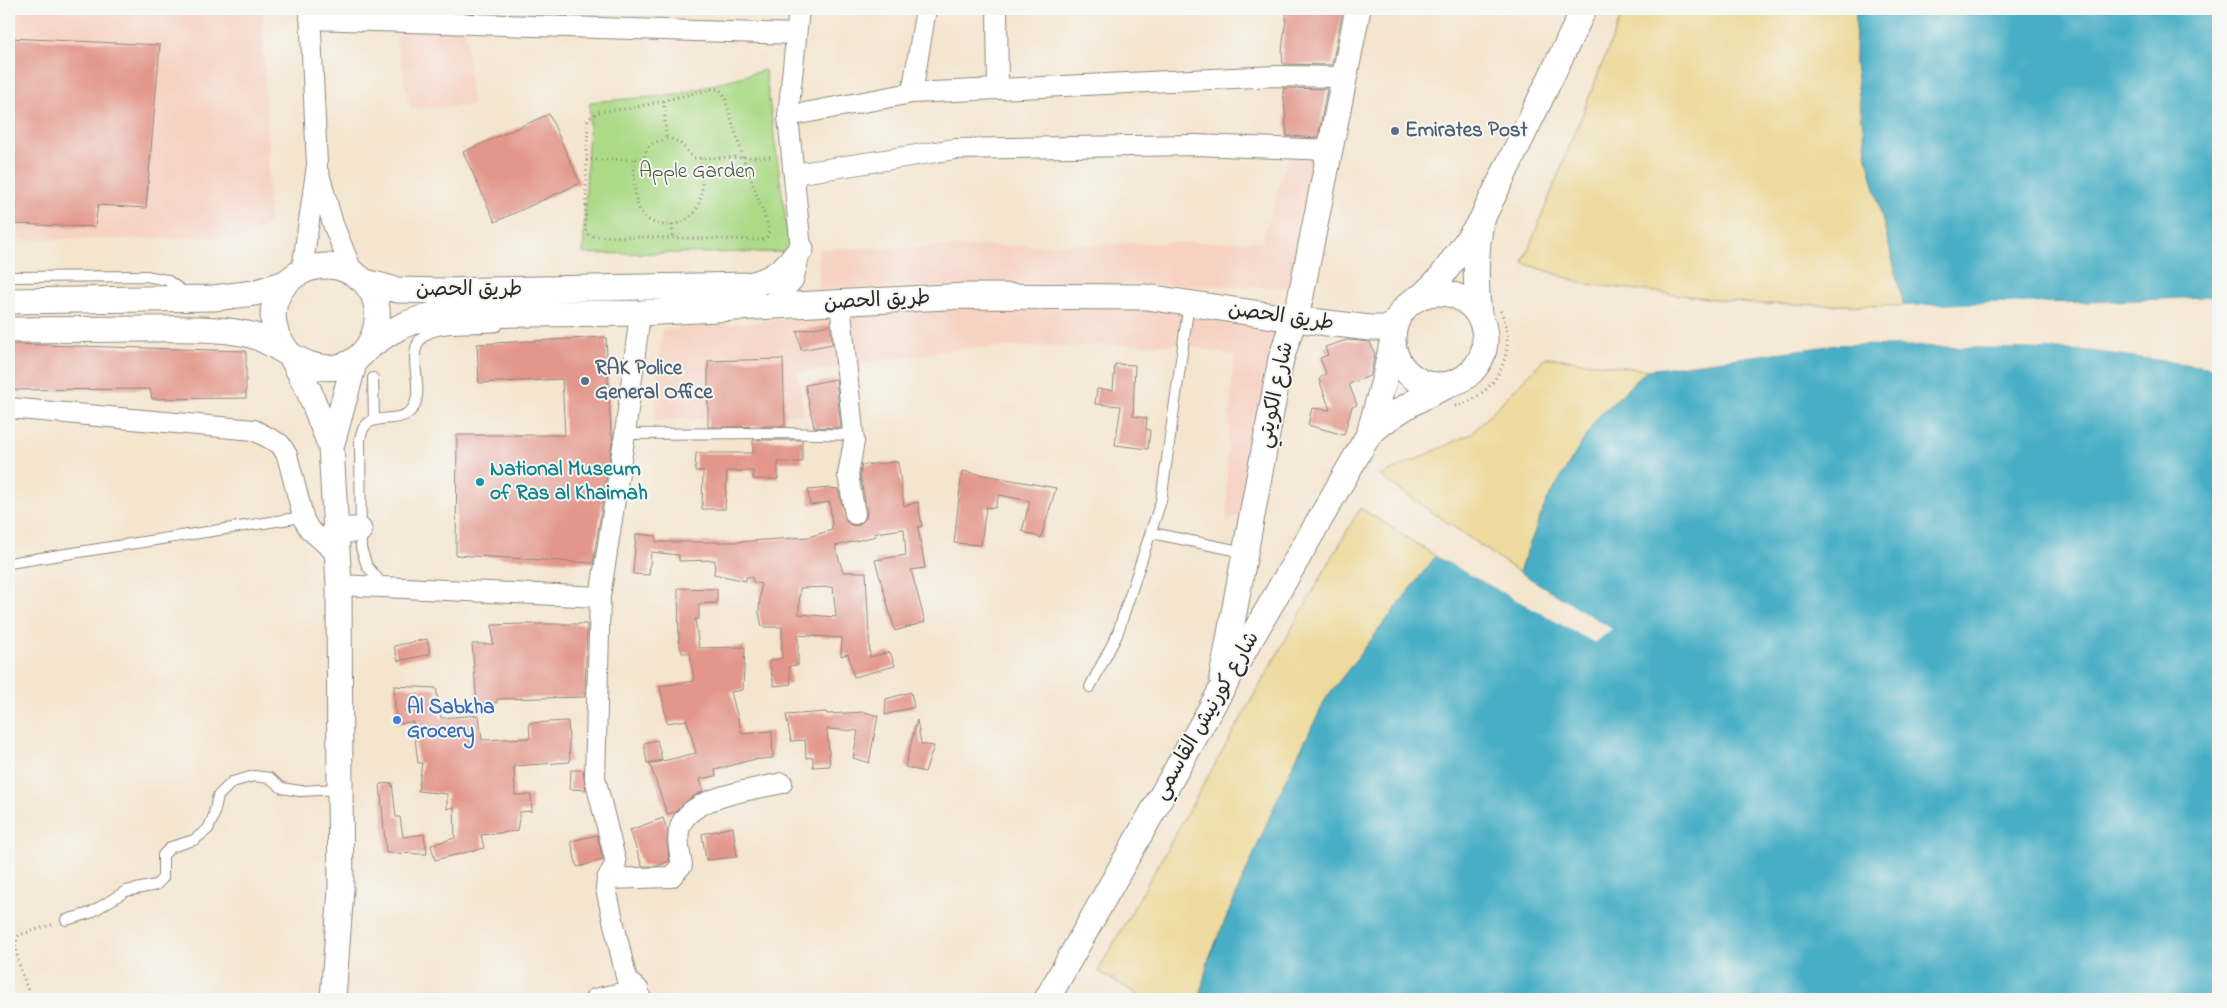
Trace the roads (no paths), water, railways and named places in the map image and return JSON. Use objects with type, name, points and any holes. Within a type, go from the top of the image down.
[{"type":"street","points":[[766,307],[793,280],[801,249],[788,116],[799,9]]},
{"type":"street","points":[[912,93],[926,9]]},
{"type":"street","name":"شارع الكويتي","points":[[1219,694],[1281,360],[1300,300],[1358,9]]},
{"type":"street","points":[[1481,221],[1475,256],[1475,282],[1479,314],[1485,330],[1485,347],[1479,363],[1468,376],[1452,384],[1436,386],[1420,382],[1406,372],[1396,359],[1393,336],[1399,314],[1409,303],[1422,296],[1441,277],[1481,221],[1584,9]]},
{"type":"street","points":[[997,11],[998,89]]},
{"type":"street","points":[[331,447],[361,354],[376,332],[378,315],[375,297],[359,277],[333,224],[317,165],[310,14],[481,16],[796,34]]},
{"type":"street","points":[[788,116],[912,93],[1276,76],[1345,77]]},
{"type":"street","points":[[794,165],[955,149],[1195,145],[1331,150]]},
{"type":"street","points":[[317,165],[294,276],[276,299],[273,317],[277,335],[309,391],[331,447],[344,538],[339,585],[340,888],[333,999]]},
{"type":"street","name":"طريق الحصن","points":[[359,277],[397,290],[443,291],[749,285],[768,281],[786,269],[801,249]]},
{"type":"street","points":[[9,301],[192,299],[254,293],[318,265],[336,265],[359,277]]},
{"type":"street","points":[[1422,296],[1443,293],[1463,299],[1479,314]]},
{"type":"street","name":"طريق الحصن","points":[[361,354],[393,329],[413,320],[434,315],[640,312],[975,296],[1147,297],[1294,319],[1370,328],[1393,336]]},
{"type":"street","points":[[840,303],[854,435],[848,475],[854,514]]},
{"type":"street","points":[[639,994],[627,981],[606,889],[607,879],[616,863],[595,778],[600,597],[625,434],[640,312]]},
{"type":"street","points":[[9,330],[203,329],[248,334],[289,353],[306,365],[322,369],[339,367],[361,354]]},
{"type":"street","name":"شارع كورنيش القاسمي","points":[[1047,999],[1219,694],[1369,434],[1385,377],[1393,336]]},
{"type":"street","name":"شارع كورنيش القاسمي","points":[[1369,434],[1391,415],[1416,399],[1452,384]]},
{"type":"street","points":[[9,408],[254,430],[280,444],[288,455],[302,516],[309,529],[344,538]]},
{"type":"street","points":[[339,585],[600,597]]},
{"type":"street","points":[[607,879],[671,877],[682,865],[679,829],[685,815],[708,801],[782,783]]},
{"type":"street","points":[[595,999],[639,994]]},
{"type":"lane","points":[[9,277],[157,277],[177,285],[192,299]]},
{"type":"lane","points":[[1090,687],[1117,635],[1162,501],[1189,304]]},
{"type":"lane","points":[[385,588],[367,566],[360,548],[344,538],[361,434],[364,428],[374,419],[402,416],[414,407],[416,400],[416,352],[418,343],[423,336],[439,330],[503,325],[526,314]]},
{"type":"lane","points":[[373,378],[374,419]]},
{"type":"lane","points":[[625,434],[783,433],[854,435]]},
{"type":"lane","points":[[9,563],[302,516]]},
{"type":"lane","points":[[1152,533],[1244,552]]},
{"type":"lane","points":[[66,920],[90,913],[126,891],[156,885],[163,878],[163,855],[171,846],[194,840],[208,829],[213,818],[218,796],[232,782],[254,776],[270,778],[282,788],[300,791],[340,789]]},
{"type":"water","points":[[1856,9],[2218,9],[2218,296],[2100,302],[1904,306],[1867,157],[1855,63]]},
{"type":"water","points":[[1840,344],[2087,350],[2218,368],[2218,999],[1199,999],[1209,958],[1286,779],[1327,697],[1436,556],[1595,642],[1611,629],[1519,572],[1546,502],[1597,418],[1647,370]]},
{"type":"place","name":"Emirates Post","points":[[1395,131]]},
{"type":"place","name":"RAK Police General Office","points":[[585,381]]},
{"type":"place","name":"National Museum of Ras al Khaimah","points":[[480,482]]},
{"type":"place","name":"Al Sabkha Grocery","points":[[397,720]]},
{"type":"park label","name":"Apple Garden","points":[[697,172]]}]
